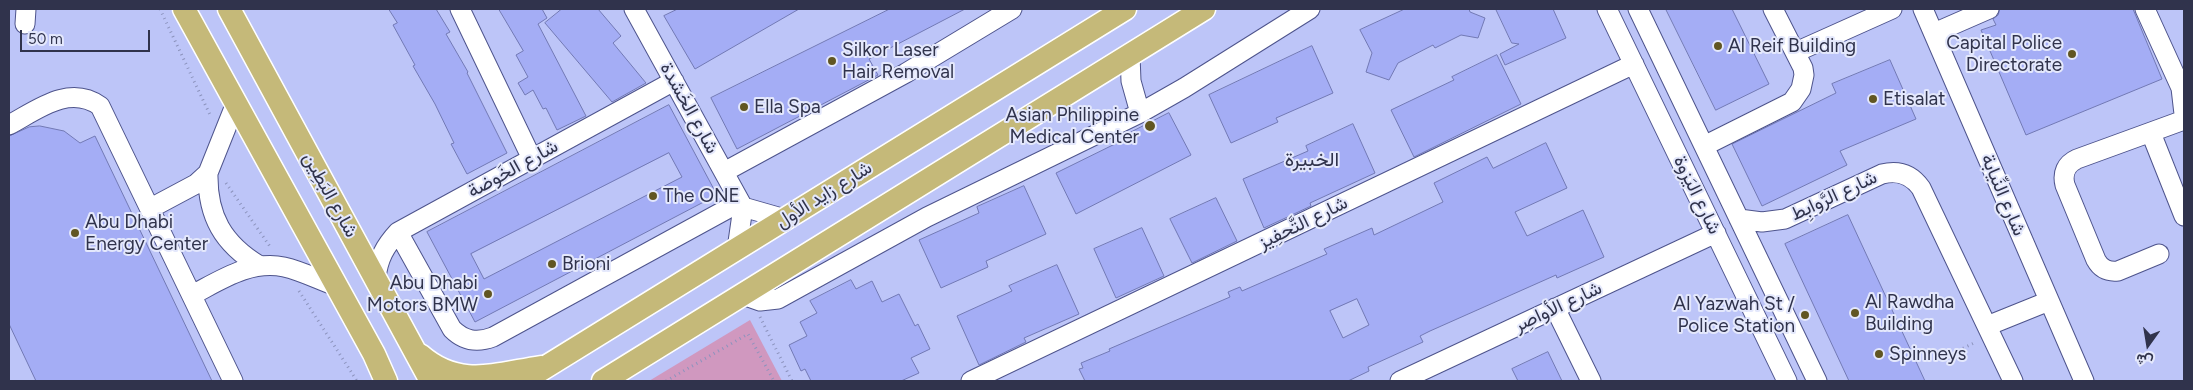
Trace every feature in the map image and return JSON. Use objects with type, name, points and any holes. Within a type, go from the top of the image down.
[{"type":"main road","name":"شارع البَطِين","points":[[184,9],[374,354],[386,381]]},
{"type":"main road","name":"شارع زايد الأول","points":[[523,381],[1125,9]]},
{"type":"main road","points":[[604,381],[747,297],[1204,9]]},
{"type":"main road","name":"شارع البَطِين","points":[[230,10],[431,381]]},
{"type":"main road","points":[[415,351],[435,368],[457,376],[483,376],[550,366]]},
{"type":"main road","points":[[372,381],[374,354]]},
{"type":"street","points":[[460,9],[532,159]]},
{"type":"street","points":[[724,172],[906,73],[1012,9]]},
{"type":"street","points":[[747,297],[769,301],[778,299],[926,216],[1140,113],[1310,9]]},
{"type":"street","name":"شارع اليَزوة","points":[[1607,9],[1788,381]]},
{"type":"street","name":"شارع اليَزوة","points":[[1638,9],[1817,381]]},
{"type":"street","points":[[1704,146],[1792,102],[1801,89],[1804,75],[1796,52],[1774,9]]},
{"type":"street","points":[[1796,52],[1892,9]]},
{"type":"street","name":"شارع النِّيابة","points":[[1923,9],[2084,381]]},
{"type":"street","points":[[1934,33],[1986,9]]},
{"type":"street","points":[[2145,9],[2181,88],[2184,114]]},
{"type":"street","name":"شارع الخَشدة","points":[[640,10],[674,81],[741,205]]},
{"type":"street","points":[[1130,55],[1131,81],[1140,113]]},
{"type":"street","name":"شارع التَّحفِيز","points":[[971,381],[1634,64]]},
{"type":"street","name":"شارع الخَوضة","points":[[376,278],[380,257],[398,232],[674,81]]},
{"type":"street","points":[[9,125],[61,98],[78,96],[94,101],[100,106],[151,208],[233,381]]},
{"type":"street","points":[[151,208],[196,184],[208,172],[236,102]]},
{"type":"street","points":[[2159,254],[2118,271],[2113,272],[2103,268],[2096,260],[2063,178],[2067,166],[2071,162],[2184,120]]},
{"type":"street","points":[[2151,133],[2184,216]]},
{"type":"street","points":[[208,172],[209,201],[220,228],[237,250],[260,266]]},
{"type":"street","name":"شارع الرَّوابِط","points":[[1739,219],[1762,222],[1785,219],[1882,174],[1889,172],[1904,174],[1917,182],[1921,188],[2013,381]]},
{"type":"street","points":[[398,232],[452,329],[464,338],[479,341],[493,337],[741,205],[785,219]]},
{"type":"street","points":[[737,249],[741,205]]},
{"type":"street","name":"شارع الأواصِر","points":[[1400,381],[1716,233]]},
{"type":"street","points":[[192,295],[240,270],[260,266],[284,267],[336,286]]},
{"type":"street","points":[[1989,330],[2048,301]]},
{"type":"street","points":[[1555,308],[1592,381]]},
{"type":"path","points":[[160,9],[222,140]]},
{"type":"path","points":[[747,297],[792,381]]},
{"type":"path","points":[[1945,357],[1989,330]]},
{"type":"path","points":[[666,381],[748,334],[774,381]]},
{"type":"shaded area","points":[[750,320],[782,381],[649,381]]},
{"type":"building","points":[[389,9],[436,9],[450,32],[446,34],[468,72],[507,153],[467,174],[451,144],[454,143],[435,104],[413,66],[415,65],[393,25],[397,23]]},
{"type":"building","points":[[499,9],[542,9],[547,18],[538,24],[586,116],[557,130],[546,108],[543,109],[533,90],[525,95],[518,83],[528,77],[516,55],[523,51]]},
{"type":"building","points":[[562,9],[598,9],[621,36],[613,43],[646,83],[612,102],[545,23]]},
{"type":"building","points":[[678,9],[799,9],[695,69],[664,16]]},
{"type":"building","points":[[890,9],[965,9],[869,59],[878,75],[737,149],[711,98]]},
{"type":"building","points":[[1405,9],[1469,9],[1470,12],[1485,18],[1478,38],[1461,35],[1435,48],[1433,45],[1398,63],[1389,80],[1366,72],[1372,53],[1360,30]]},
{"type":"building","points":[[1496,9],[1553,9],[1566,38],[1505,65],[1500,54],[1519,44],[1512,43]]},
{"type":"building","name":"Al Reif Building","points":[[1666,9],[1732,9],[1769,84],[1716,110]]},
{"type":"building","name":"Capital Police Directorate","points":[[2000,9],[2133,9],[2162,79],[2026,135],[1981,30],[1996,25],[1993,19],[1998,15]]},
{"type":"building","points":[[1312,46],[1333,93],[1276,118],[1278,122],[1231,143],[1209,95]]},
{"type":"building","points":[[1497,55],[1521,104],[1414,157],[1391,110],[1454,80],[1452,77]]},
{"type":"building","points":[[1890,60],[1916,119],[1840,151],[1847,165],[1762,206],[1732,144],[1836,93],[1832,84]]},
{"type":"building","points":[[669,105],[717,195],[475,322],[427,232]],"holes":[[[669,153],[682,177],[484,279],[471,254]]]},
{"type":"building","points":[[1169,113],[1191,155],[1076,214],[1056,173],[1123,140],[1122,137]]},
{"type":"building","points":[[1353,124],[1375,173],[1310,203],[1311,206],[1264,228],[1243,179],[1308,151],[1306,146]]},
{"type":"building","name":"Abu Dhabi Energy Center","points":[[40,126],[64,131],[80,143],[95,136],[212,381],[36,381],[9,324],[9,136],[29,127]]},
{"type":"building","points":[[1546,143],[1567,188],[1515,212],[1527,236],[1583,210],[1604,257],[1557,278],[1556,275],[1430,331],[1420,336],[1423,342],[1368,367],[1369,371],[1348,381],[1085,381],[1079,369],[1083,368],[1081,363],[1230,297],[1228,292],[1240,287],[1242,291],[1327,254],[1324,249],[1372,228],[1374,235],[1443,202],[1434,183],[1487,157],[1493,168]],"holes":[[[1357,299],[1369,325],[1343,338],[1330,311]]]},
{"type":"building","points":[[1024,186],[1046,234],[986,261],[988,267],[941,288],[919,240],[979,213],[977,207]]},
{"type":"building","points":[[1216,198],[1237,241],[1192,263],[1170,219]]},
{"type":"building","name":"Al Rawdha Building","points":[[1848,215],[1925,381],[1849,381],[1785,244]]},
{"type":"building","points":[[1142,228],[1164,276],[1116,298],[1094,249]]},
{"type":"building","points":[[1057,265],[1079,314],[1024,338],[1026,342],[979,365],[957,316],[1012,291],[1009,286]]},
{"type":"building","points":[[851,280],[856,289],[872,281],[882,302],[899,294],[915,326],[918,324],[930,349],[911,358],[919,373],[901,381],[811,381],[805,369],[801,371],[789,345],[807,336],[800,322],[817,313],[810,301]]},
{"type":"building","points":[[1548,352],[1562,381],[1518,381],[1512,369]]},
{"type":"place","name":"Al Reif Building","points":[[1718,46]]},
{"type":"place","name":"Capital Police Directorate","points":[[2072,54]]},
{"type":"place","name":"Silkor Laser Hair Removal","points":[[832,61]]},
{"type":"place","name":"Etisalat","points":[[1873,99]]},
{"type":"place","name":"Ella Spa","points":[[744,107]]},
{"type":"place","name":"Asian Philippine Medical Center","points":[[1150,126]]},
{"type":"place","name":"The ONE","points":[[653,196]]},
{"type":"place","name":"Abu Dhabi Energy Center","points":[[75,233]]},
{"type":"place","name":"Brioni","points":[[552,264]]},
{"type":"place","name":"Abu Dhabi Motors BMW","points":[[488,294]]},
{"type":"place","name":"Al Rawdha Building","points":[[1855,313]]},
{"type":"place","name":"Al Yazwah St / Police Station","points":[[1805,315]]},
{"type":"place","name":"Spinneys","points":[[1879,354]]},
{"type":"district","name":"الخبيرة","points":[[1312,160]]}]
